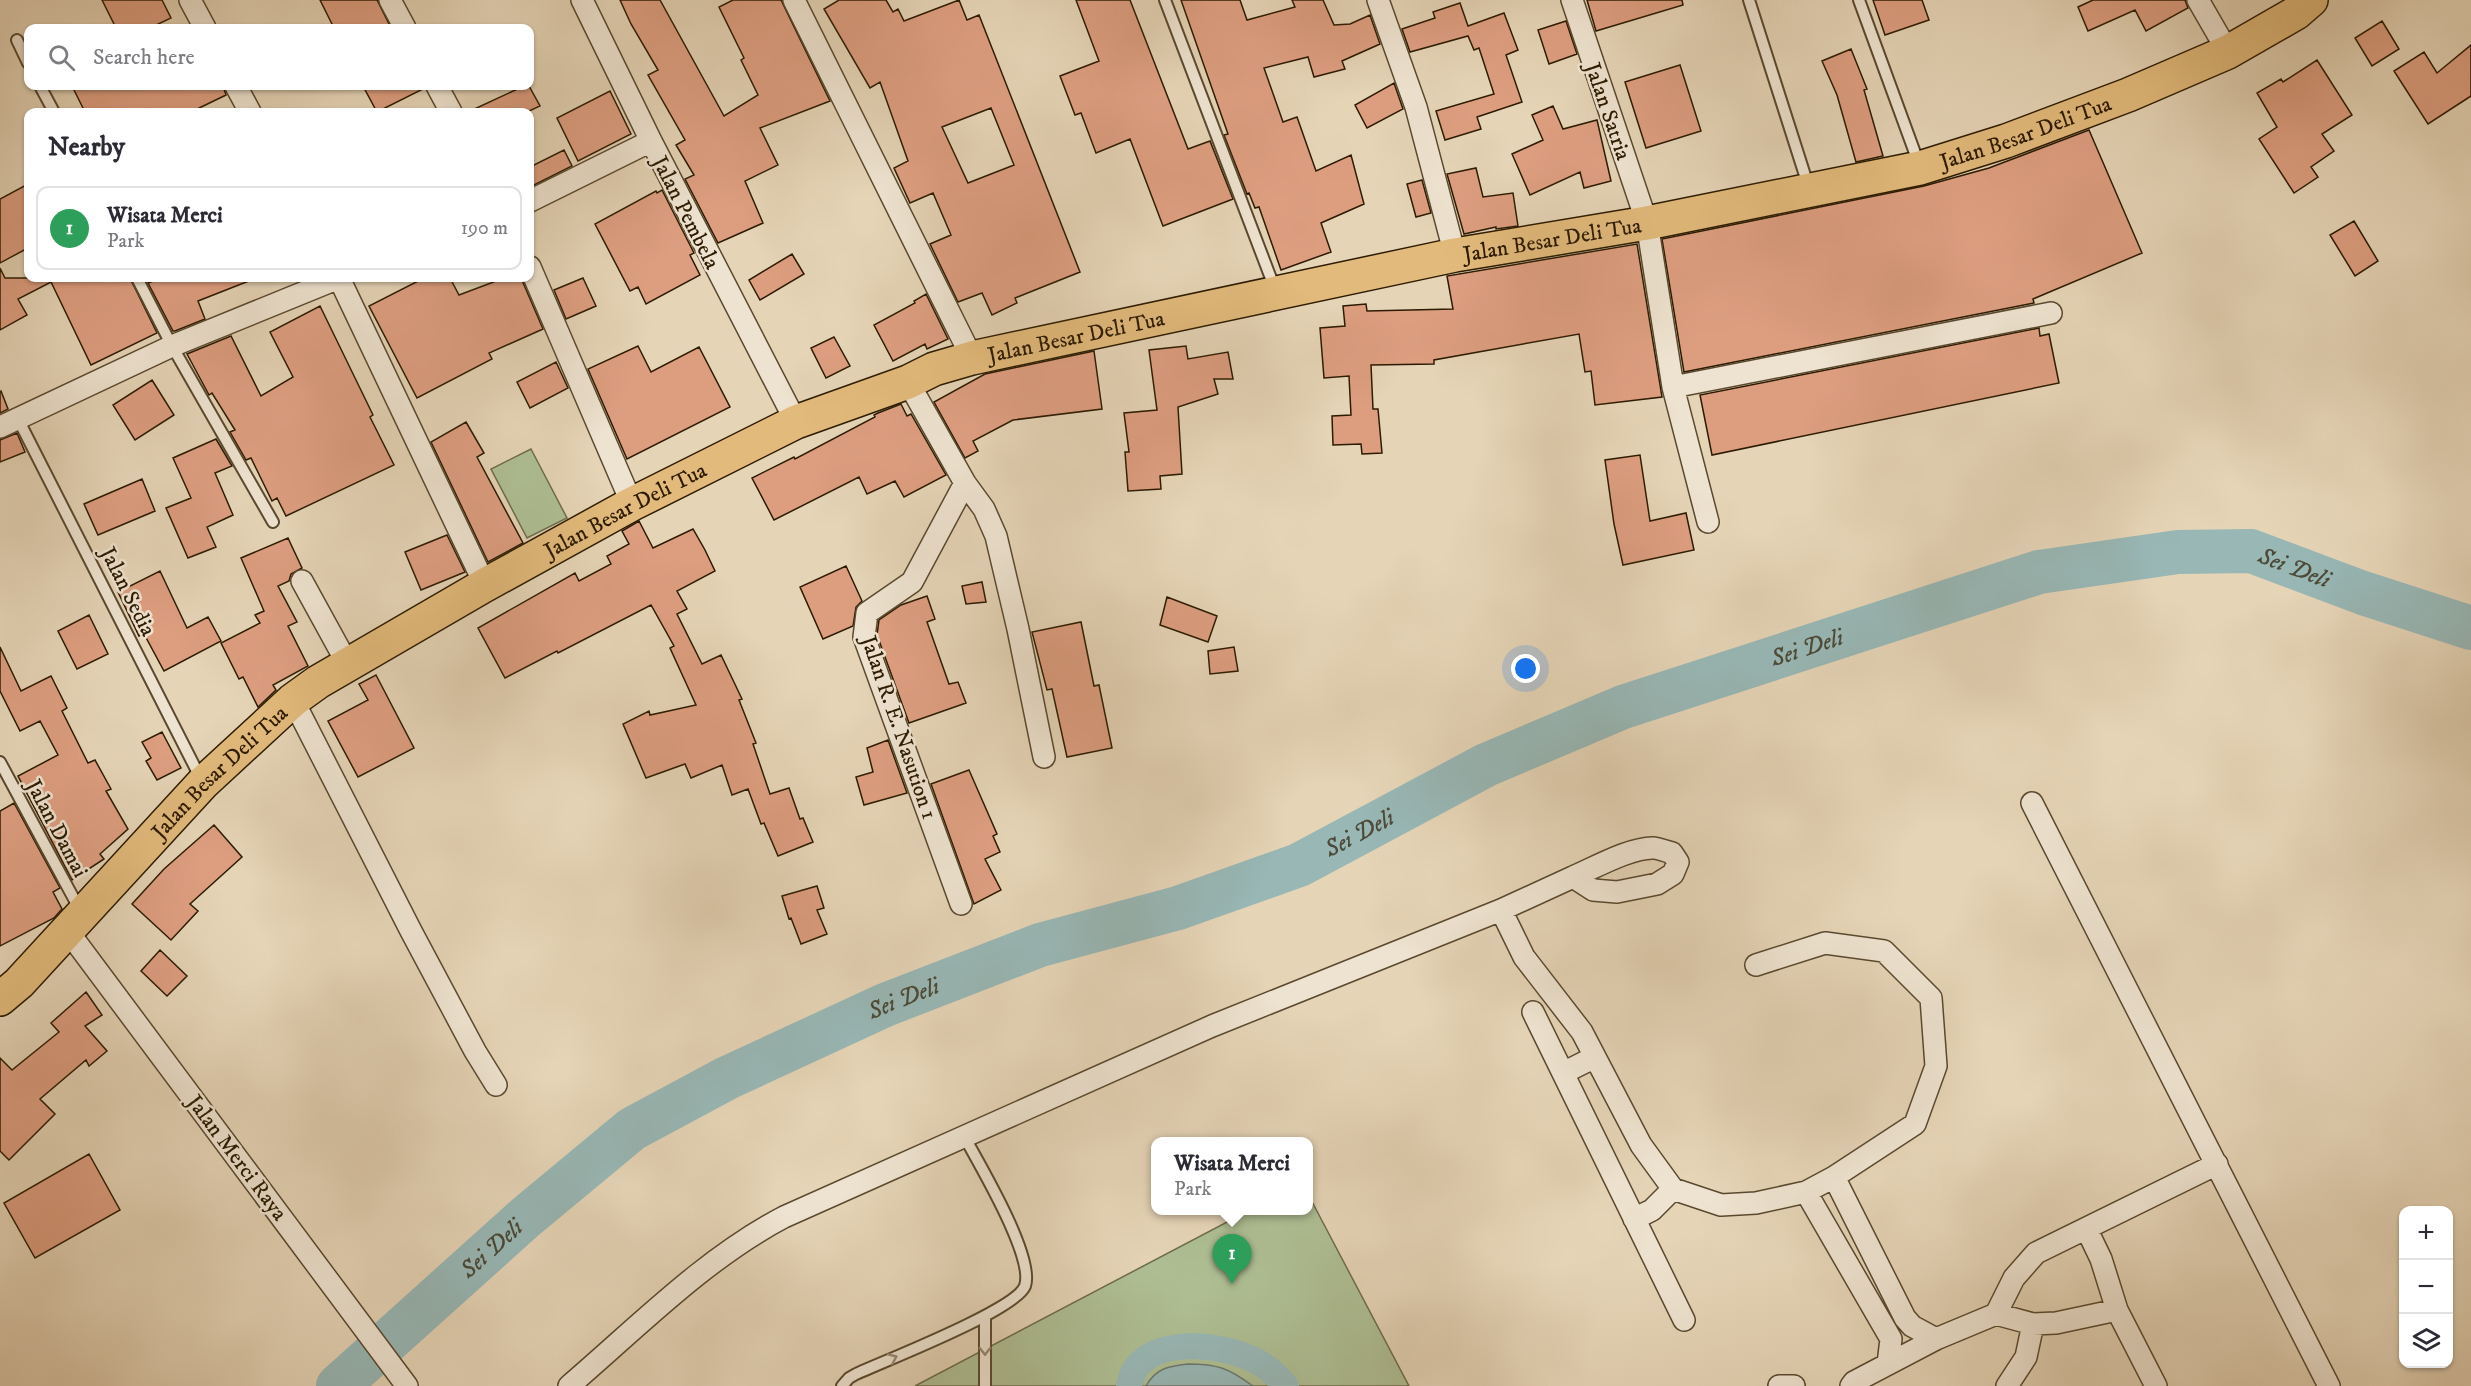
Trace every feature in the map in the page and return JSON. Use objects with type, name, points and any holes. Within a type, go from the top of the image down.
[{"type":"main road","name":"Jalan Besar Deli Tua","points":[[0,999],[19,983],[203,783],[293,700],[347,663],[485,585],[632,504],[796,422],[908,382],[934,369],[972,358],[1455,255],[1647,223],[1920,168],[2006,141],[2128,95],[2228,52],[2296,13],[2311,0]]},
{"type":"street","points":[[190,0],[203,24]]},
{"type":"street","points":[[390,0],[403,24]]},
{"type":"street","name":"Jalan Pembela","points":[[582,0],[651,141],[796,422]]},
{"type":"street","points":[[794,0],[972,358]]},
{"type":"street","points":[[1378,0],[1416,107],[1455,255]]},
{"type":"street","name":"Jalan Satria","points":[[1572,0],[1647,223],[1673,387],[1708,522]]},
{"type":"street","points":[[2198,0],[2228,52]]},
{"type":"street","points":[[238,90],[248,108]]},
{"type":"street","points":[[438,90],[449,108]]},
{"type":"street","points":[[534,199],[651,141]]},
{"type":"street","points":[[534,276],[632,504]]},
{"type":"street","points":[[9,422],[172,346],[329,282]]},
{"type":"street","points":[[341,282],[485,585]]},
{"type":"street","points":[[1673,387],[2051,313]]},
{"type":"street","points":[[908,382],[965,483],[984,509],[996,536],[1044,757]]},
{"type":"street","name":"Jalan R. E. Nasution 1","points":[[961,904],[864,637],[867,613],[912,582],[965,483]]},
{"type":"street","points":[[302,581],[347,663]]},
{"type":"street","points":[[293,700],[422,951],[475,1051],[496,1085]]},
{"type":"street","points":[[2032,803],[2329,1386]]},
{"type":"street","points":[[569,1386],[710,1264],[740,1242],[784,1217],[1222,1022],[1502,910],[1573,877]]},
{"type":"street","points":[[1502,910],[1524,957],[1582,1032],[1641,1145],[1673,1189],[1721,1205],[1756,1203],[1806,1192],[1834,1177],[1915,1124],[1936,1066],[1931,998],[1884,951],[1825,943],[1756,965]]},
{"type":"street","name":"Jalan Merci Raya","points":[[74,921],[407,1386]]},
{"type":"street","points":[[1533,1012],[1684,1320]]},
{"type":"street","points":[[1563,1073],[1595,1057]]},
{"type":"street","points":[[1996,1314],[2014,1278],[2037,1253],[2217,1164]]},
{"type":"street","points":[[1834,1177],[1905,1318],[1912,1326],[1936,1339]]},
{"type":"street","points":[[1634,1219],[1652,1210],[1673,1189]]},
{"type":"street","points":[[1806,1192],[1891,1339],[1888,1364]]},
{"type":"street","points":[[2087,1230],[2101,1259],[2117,1310],[2156,1386]]},
{"type":"street","points":[[1851,1386],[1854,1382],[1936,1339],[1996,1314],[2033,1324],[2056,1323],[2117,1310]]},
{"type":"street","points":[[2007,1386],[2026,1357],[2033,1324]]},
{"type":"street","points":[[1779,1386],[1794,1386]]},
{"type":"lane","points":[[1165,0],[1277,292]]},
{"type":"lane","points":[[1749,0],[1809,189]]},
{"type":"lane","points":[[1859,0],[1920,168]]},
{"type":"lane","points":[[17,40],[24,55]]},
{"type":"lane","points":[[42,90],[52,108]]},
{"type":"lane","points":[[139,282],[172,346],[273,522]]},
{"type":"lane","name":"Jalan Sedia","points":[[9,422],[203,783]]},
{"type":"lane","name":"Jalan Damai","points":[[0,762],[74,921]]},
{"type":"lane","points":[[842,1386],[856,1374],[985,1316],[1020,1294],[1025,1285],[1023,1255],[964,1136]]},
{"type":"lane","points":[[985,1316],[985,1386]]},
{"type":"green space","points":[[531,449],[567,518],[527,538],[491,469]]},
{"type":"green space","points":[[1313,1204],[1409,1386],[915,1386],[1240,1215],[1313,1215]]},
{"type":"water","points":[[1188,1364],[1222,1368],[1253,1386],[1146,1386],[1154,1375],[1164,1369]]},
{"type":"building","points":[[102,0],[162,0],[171,18],[158,24],[114,24]]},
{"type":"building","points":[[320,0],[377,0],[389,24],[332,24]]},
{"type":"building","points":[[620,0],[660,0],[724,116],[758,95],[741,60],[744,58],[719,7],[733,0],[781,0],[830,101],[760,128],[778,165],[745,181],[763,223],[718,243],[685,179],[694,175],[676,145],[685,140],[648,75],[658,70]]},
{"type":"building","points":[[839,0],[886,0],[893,12],[898,9],[904,21],[959,0],[967,20],[979,15],[1080,272],[1015,298],[1017,303],[992,315],[982,293],[958,302],[930,244],[951,235],[933,193],[910,203],[894,168],[908,161],[880,82],[870,88],[824,9]],"holes":[[[991,108],[1014,165],[968,183],[942,127]]]},
{"type":"building","points":[[1076,0],[1130,0],[1188,149],[1210,141],[1233,199],[1163,226],[1130,139],[1096,153],[1081,113],[1075,115],[1060,76],[1099,61]]},
{"type":"building","points":[[1181,0],[1240,0],[1247,20],[1295,7],[1292,0],[1323,0],[1334,25],[1350,24],[1370,15],[1380,44],[1342,61],[1345,69],[1314,77],[1308,57],[1264,68],[1283,122],[1297,117],[1316,171],[1351,155],[1364,204],[1321,223],[1331,252],[1281,270],[1259,207],[1255,208],[1249,193],[1247,194],[1224,135],[1228,134]]},
{"type":"building","points":[[1587,0],[1682,0],[1683,5],[1596,31]]},
{"type":"building","points":[[1873,0],[1922,0],[1929,20],[1885,35]]},
{"type":"building","points":[[2093,0],[2185,0],[2188,8],[2146,31],[2135,10],[2088,31],[2078,7]]},
{"type":"building","points":[[1460,3],[1468,26],[1504,13],[1518,50],[1506,55],[1522,102],[1477,117],[1481,129],[1445,140],[1436,111],[1494,94],[1479,48],[1474,50],[1468,36],[1410,52],[1402,29],[1435,18],[1433,12]]},
{"type":"building","points":[[1566,21],[1577,54],[1549,64],[1538,30]]},
{"type":"building","points":[[2382,21],[2399,49],[2372,66],[2355,38]]},
{"type":"building","points":[[2471,45],[2471,96],[2428,124],[2394,71],[2424,52],[2437,73]]},
{"type":"building","points":[[1851,49],[1867,89],[1864,90],[1883,156],[1856,162],[1837,95],[1822,61]]},
{"type":"building","points":[[2317,60],[2352,115],[2322,134],[2334,151],[2311,167],[2318,177],[2294,193],[2259,139],[2277,127],[2257,93],[2281,79],[2283,82]]},
{"type":"building","points":[[1680,65],[1701,131],[1646,148],[1625,82]]},
{"type":"building","points":[[1394,83],[1403,109],[1367,128],[1355,105]]},
{"type":"building","points":[[74,90],[224,90],[226,95],[199,108],[83,108]]},
{"type":"building","points":[[365,90],[421,90],[385,108],[375,108]]},
{"type":"building","points":[[515,90],[531,90],[540,106],[534,109],[477,108]]},
{"type":"building","points":[[610,91],[631,134],[578,161],[557,118]]},
{"type":"building","points":[[1553,106],[1563,129],[1597,120],[1611,181],[1584,188],[1580,172],[1530,195],[1512,154],[1543,140],[1532,115]]},
{"type":"building","points":[[2089,130],[2142,253],[2033,299],[2034,303],[1684,372],[1662,239],[1924,186],[1989,168]]},
{"type":"building","points":[[564,150],[572,166],[534,185],[534,165]]},
{"type":"building","points":[[1476,168],[1483,197],[1513,193],[1518,226],[1496,229],[1496,227],[1464,234],[1447,174]]},
{"type":"building","points":[[1422,180],[1431,213],[1416,217],[1407,184]]},
{"type":"building","points":[[24,186],[24,250],[0,263],[0,199]]},
{"type":"building","points":[[662,190],[694,253],[690,255],[700,275],[646,304],[638,287],[630,291],[595,224],[656,191],[657,193]]},
{"type":"building","points":[[2354,221],[2378,261],[2355,276],[2330,235]]},
{"type":"building","points":[[1637,244],[1662,397],[1595,405],[1591,371],[1585,372],[1579,334],[1434,360],[1434,364],[1371,365],[1373,409],[1378,409],[1382,453],[1362,454],[1361,444],[1333,445],[1332,416],[1351,415],[1349,376],[1324,378],[1320,328],[1345,326],[1343,306],[1366,304],[1367,311],[1453,309],[1447,276]]},
{"type":"building","points":[[792,254],[804,274],[760,300],[749,280]]},
{"type":"building","points":[[0,268],[5,278],[24,278],[24,282],[51,282],[18,299],[27,315],[0,330]]},
{"type":"building","points":[[583,278],[596,306],[566,319],[554,290]]},
{"type":"building","points":[[51,282],[132,282],[157,333],[91,365]]},
{"type":"building","points":[[246,282],[198,301],[205,319],[175,331],[148,283]]},
{"type":"building","points":[[416,282],[452,282],[459,295],[493,282],[523,282],[543,329],[489,353],[492,359],[417,398],[369,306]]},
{"type":"building","points":[[926,294],[948,339],[927,349],[925,344],[893,361],[874,325],[915,303],[914,301]]},
{"type":"building","points":[[320,306],[373,415],[370,417],[394,465],[286,516],[277,498],[272,501],[251,458],[246,460],[230,432],[235,430],[212,393],[209,395],[187,354],[231,336],[261,396],[293,377],[270,332]]},
{"type":"building","points":[[2039,328],[2040,336],[2049,334],[2059,383],[1712,455],[1700,395]]},
{"type":"building","points":[[834,337],[850,366],[826,378],[811,348]]},
{"type":"building","points":[[638,346],[651,372],[699,347],[730,407],[627,459],[588,369]]},
{"type":"building","points":[[1186,346],[1188,359],[1228,352],[1233,379],[1214,379],[1218,394],[1178,407],[1182,474],[1160,476],[1161,489],[1128,491],[1125,452],[1129,452],[1124,413],[1157,410],[1149,350]]},
{"type":"building","points":[[1094,351],[1102,409],[1013,420],[973,441],[978,451],[965,458],[934,402],[985,374]]},
{"type":"building","points":[[556,362],[568,388],[530,408],[517,382]]},
{"type":"building","points":[[152,380],[174,415],[135,440],[113,405]]},
{"type":"building","points":[[0,392],[8,409],[0,413]]},
{"type":"building","points":[[901,404],[907,416],[911,414],[946,475],[904,497],[895,481],[867,494],[859,477],[774,520],[752,478],[794,457],[795,459],[875,417],[874,415],[878,413]]},
{"type":"building","points":[[466,422],[484,453],[477,457],[523,543],[488,562],[431,442]]},
{"type":"building","points":[[17,433],[25,452],[0,462],[0,440]]},
{"type":"building","points":[[216,439],[232,466],[215,473],[233,515],[207,527],[216,547],[188,558],[166,508],[191,498],[173,458]]},
{"type":"building","points":[[1640,455],[1650,521],[1686,513],[1694,550],[1623,565],[1614,524],[1605,460]]},
{"type":"building","points":[[142,479],[155,511],[98,535],[84,504]]},
{"type":"building","points":[[639,521],[653,548],[693,529],[705,550],[715,571],[677,591],[687,609],[677,614],[702,664],[721,655],[742,699],[739,700],[756,743],[753,744],[770,794],[789,788],[800,819],[803,818],[813,842],[778,856],[764,823],[761,824],[748,789],[732,795],[722,765],[691,778],[685,764],[646,778],[623,724],[649,711],[650,715],[696,705],[670,648],[674,646],[651,605],[505,678],[478,628],[575,573],[579,581],[611,564],[607,556],[629,544],[622,531]]},
{"type":"building","points":[[447,535],[465,572],[421,590],[405,552]]},
{"type":"building","points":[[288,538],[302,568],[291,574],[289,581],[278,586],[297,622],[288,626],[308,666],[273,685],[276,690],[258,707],[243,677],[239,679],[221,643],[260,623],[255,615],[264,611],[241,558]]},
{"type":"building","points":[[846,566],[862,601],[856,607],[853,626],[823,639],[800,587]]},
{"type":"building","points":[[160,571],[187,628],[208,617],[221,641],[164,671],[144,634],[139,636],[118,592]]},
{"type":"building","points":[[982,582],[986,602],[966,604],[962,586]]},
{"type":"building","points":[[927,596],[935,619],[927,622],[949,684],[958,682],[966,703],[909,723],[877,635],[879,620],[901,605]]},
{"type":"building","points":[[1167,597],[1217,616],[1208,642],[1160,625]]},
{"type":"building","points":[[89,615],[108,654],[77,669],[58,631]]},
{"type":"building","points":[[1081,622],[1094,686],[1099,685],[1112,748],[1067,757],[1052,689],[1047,690],[1032,632]]},
{"type":"building","points":[[0,647],[21,691],[51,676],[67,708],[62,711],[88,763],[95,760],[111,789],[106,791],[128,829],[100,854],[104,859],[72,880],[18,776],[58,755],[40,721],[20,731],[0,691]]},
{"type":"building","points":[[1234,647],[1238,671],[1210,674],[1208,651]]},
{"type":"building","points":[[376,675],[414,748],[358,777],[328,721],[368,700],[359,684]]},
{"type":"building","points":[[162,732],[181,768],[157,780],[146,761],[151,758],[142,742]]},
{"type":"building","points":[[888,740],[907,793],[864,805],[856,777],[873,772],[867,748]]},
{"type":"building","points":[[969,770],[997,834],[993,836],[1000,852],[985,859],[1001,890],[974,904],[931,784]]},
{"type":"building","points":[[14,803],[60,888],[53,892],[62,909],[54,918],[0,946],[0,811]]},
{"type":"building","points":[[214,825],[242,857],[190,904],[198,911],[171,940],[132,904],[164,869]]},
{"type":"building","points":[[817,886],[824,908],[817,910],[827,934],[801,944],[791,918],[789,919],[782,896]]},
{"type":"building","points":[[160,950],[187,976],[167,996],[141,971]]},
{"type":"building","points":[[86,992],[102,1015],[85,1026],[107,1051],[89,1066],[86,1060],[40,1099],[55,1114],[9,1160],[0,1151],[0,1058],[12,1070],[59,1032],[51,1023]]},
{"type":"building","points":[[89,1154],[120,1210],[35,1258],[4,1203]]},
{"type":"waterway","name":"Sei Deli","points":[[338,1386],[526,1217],[632,1129],[727,1078],[885,1005],[1040,945],[1178,908],[1299,865],[1486,765],[1623,707],[2039,572],[2178,552],[2251,551],[2363,593],[2471,628]]},
{"type":"waterway","points":[[1129,1386],[1135,1369],[1148,1357],[1164,1350],[1183,1347],[1204,1347],[1243,1355],[1266,1367],[1286,1386]]},
{"type":"place","name":"Wisata Merci","points":[[1232,1284]]}]
